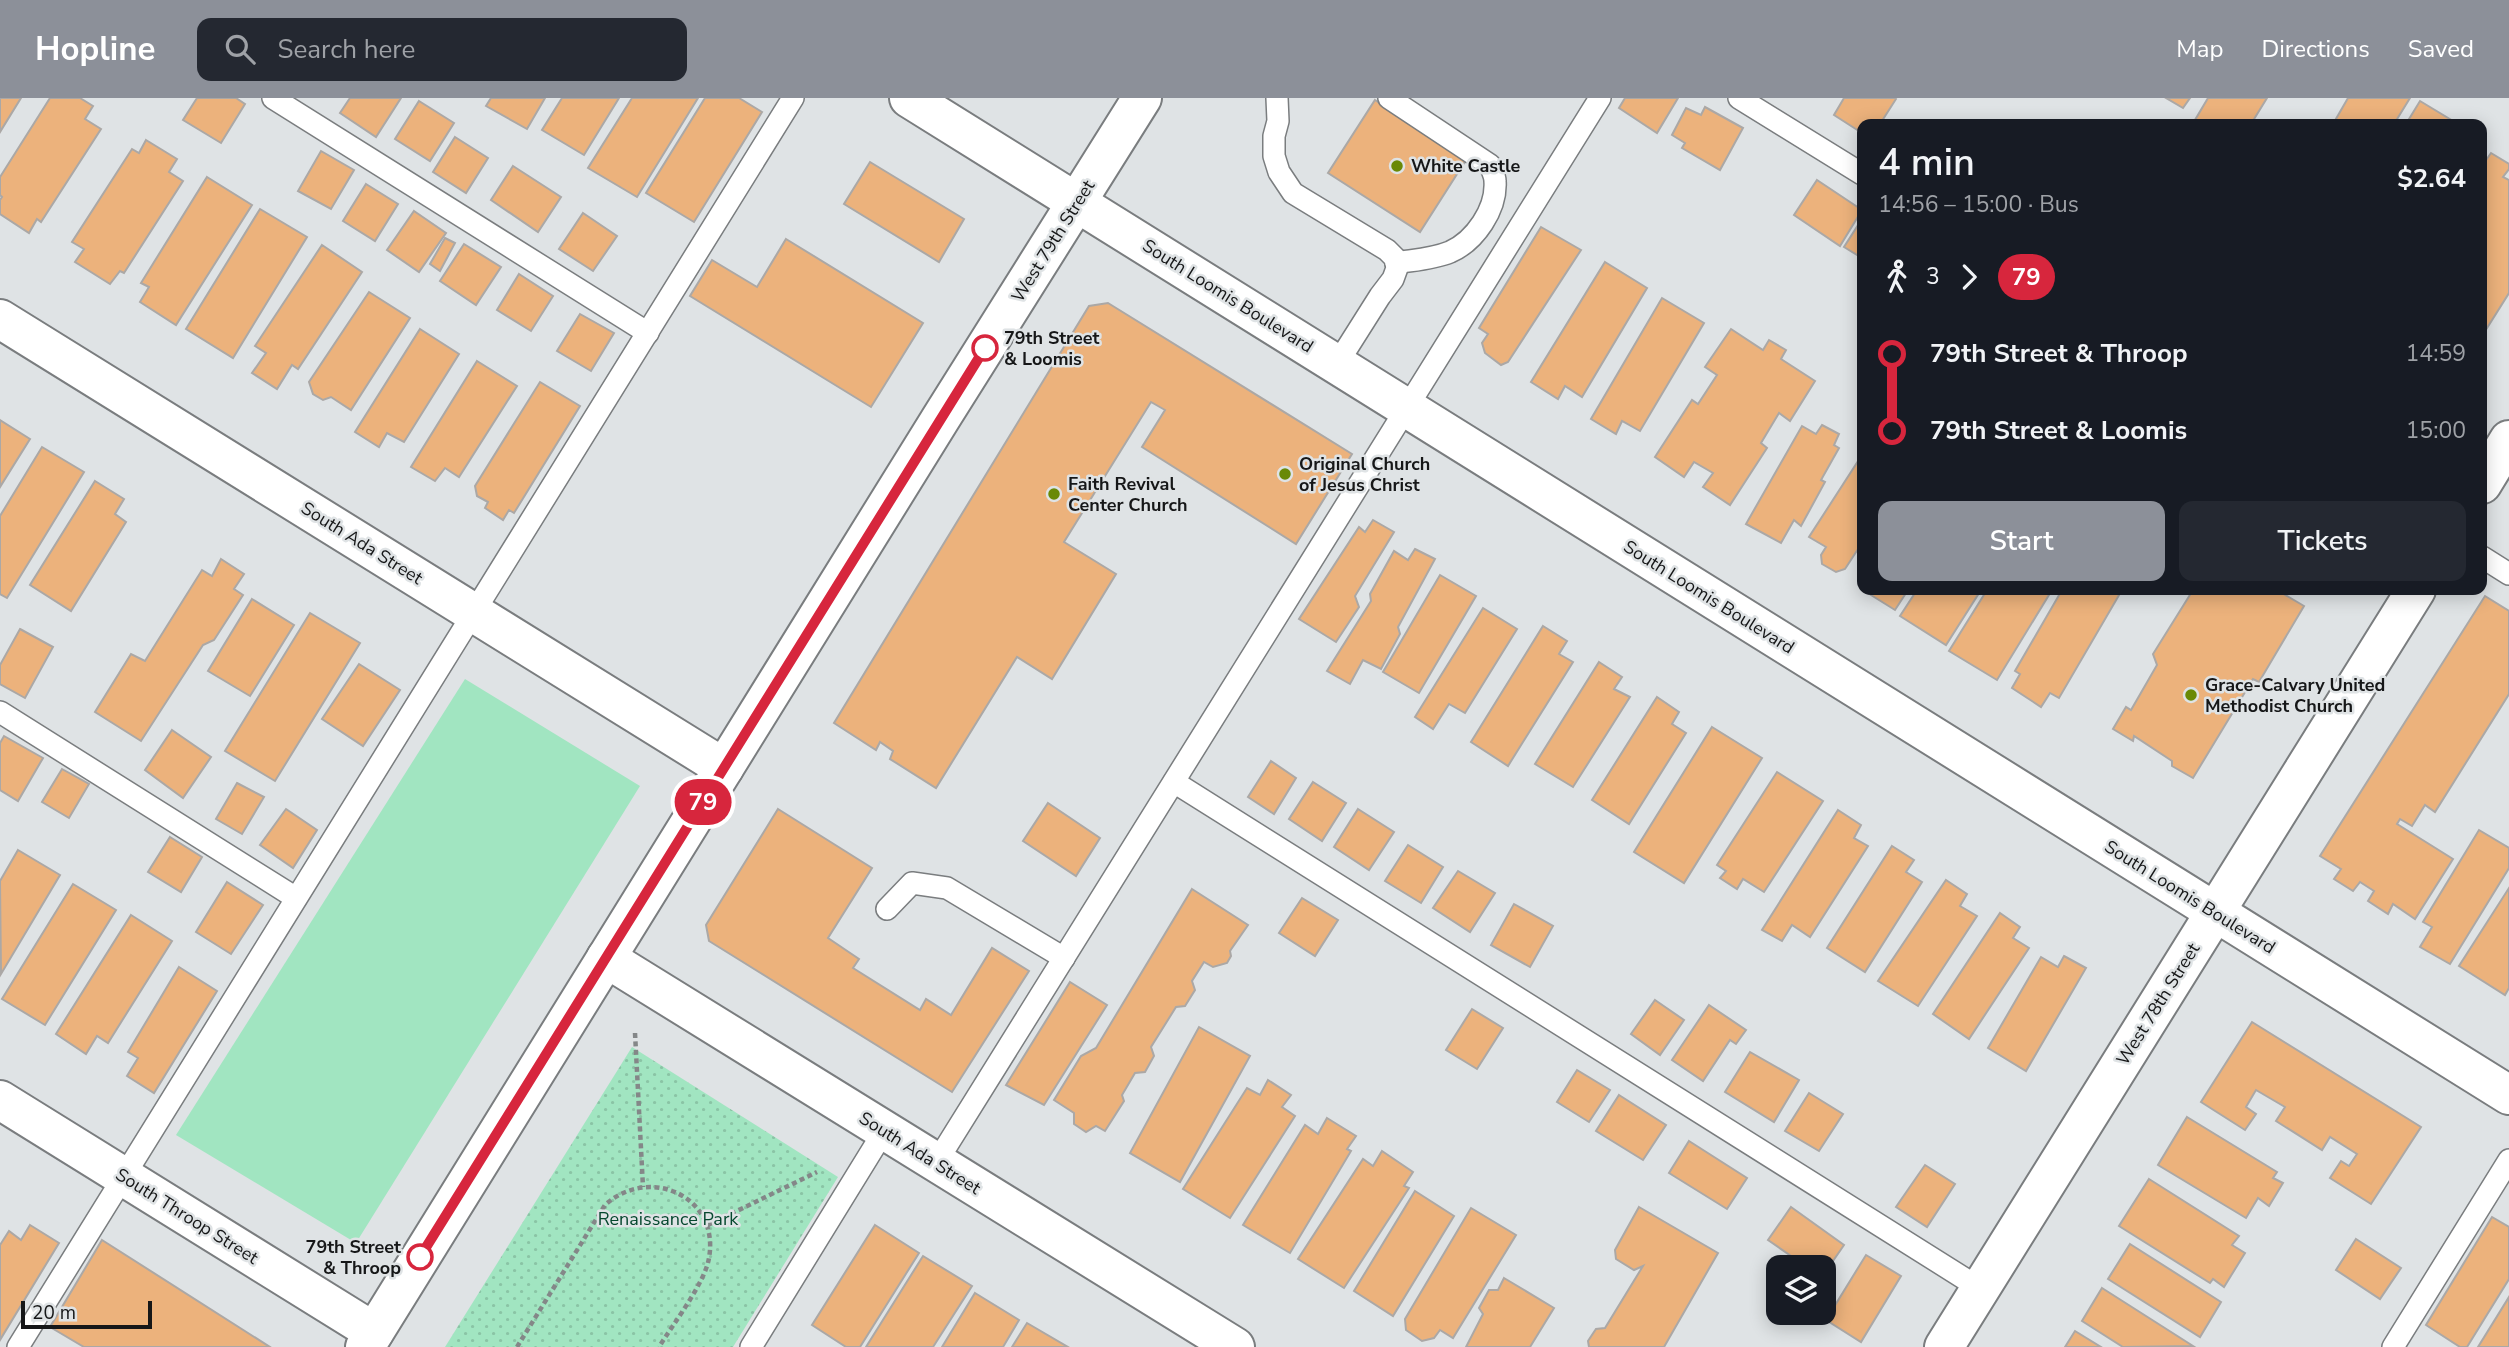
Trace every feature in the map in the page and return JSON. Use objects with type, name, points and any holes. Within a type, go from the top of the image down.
[{"type":"street","name":"South Loomis Boulevard","points":[[909,98],[2509,1095]]},
{"type":"street","name":"West 79th Street","points":[[370,1340],[1142,98]]},
{"type":"street","name":"South Ada Street","points":[[0,318],[724,768]]},
{"type":"street","points":[[2487,476],[2509,440]]},
{"type":"street","name":"West 78th Street","points":[[1944,1347],[2413,595]]},
{"type":"street","name":"South Ada Street","points":[[606,958],[1235,1347]]},
{"type":"street","name":"South Throop Street","points":[[0,1100],[123,1177],[370,1340]]},
{"type":"lane","points":[[273,98],[648,333]]},
{"type":"lane","points":[[18,1347],[793,98]]},
{"type":"lane","points":[[1389,98],[1490,165],[1495,180],[1491,206],[1479,228],[1462,245],[1430,258],[1396,263]]},
{"type":"lane","points":[[936,1163],[1600,98]]},
{"type":"lane","points":[[1739,98],[1857,171]]},
{"type":"lane","points":[[1281,99],[1274,156],[1279,172],[1293,192],[1387,250],[1395,258],[1397,268],[1393,279],[1336,364]]},
{"type":"lane","points":[[2487,559],[2509,574]]},
{"type":"lane","points":[[0,712],[296,898]]},
{"type":"lane","points":[[1174,782],[1981,1289]]},
{"type":"lane","points":[[887,909],[912,883],[947,888],[1064,958]]},
{"type":"lane","points":[[751,1347],[884,1131]]},
{"type":"lane","points":[[2393,1347],[2509,1160]]},
{"type":"path","points":[[635,1033],[643,1187]]},
{"type":"path","points":[[708,1225],[827,1168]]},
{"type":"path","points":[[516,1347],[597,1215],[616,1196],[627,1190],[660,1187],[689,1200],[699,1210],[708,1225],[710,1254],[707,1270],[659,1347]]},
{"type":"green space","points":[[465,679],[640,786],[356,1243],[176,1135]]},
{"type":"green space","name":"Renaissance Park","points":[[632,1047],[838,1177],[733,1347],[445,1347]]},
{"type":"building","points":[[0,98],[21,98],[0,132]]},
{"type":"building","points":[[50,98],[80,98],[93,106],[85,119],[101,129],[41,222],[37,219],[29,233],[0,214],[0,177]]},
{"type":"building","points":[[197,98],[236,98],[245,104],[221,143],[183,120]]},
{"type":"building","points":[[350,98],[401,98],[376,137],[340,113]]},
{"type":"building","points":[[491,98],[545,98],[527,129],[486,106]]},
{"type":"building","points":[[562,98],[619,98],[584,155],[542,130]]},
{"type":"building","points":[[632,98],[698,98],[637,197],[588,168]]},
{"type":"building","points":[[705,98],[739,98],[762,112],[694,222],[646,193]]},
{"type":"building","points":[[1625,98],[1678,98],[1657,133],[1619,108]]},
{"type":"building","points":[[1844,98],[1896,99],[1883,119],[1857,119],[1857,130],[1834,115]]},
{"type":"building","points":[[2166,98],[2190,98],[2183,108]]},
{"type":"building","points":[[2208,98],[2267,98],[2254,119],[2196,119]]},
{"type":"building","points":[[2348,98],[2410,98],[2397,119],[2336,119]]},
{"type":"building","name":"White Castle","points":[[1375,100],[1466,160],[1420,232],[1328,173]]},
{"type":"building","points":[[419,101],[454,123],[430,161],[395,139]]},
{"type":"building","points":[[2420,101],[2450,119],[2409,119]]},
{"type":"building","points":[[1705,107],[1743,128],[1720,170],[1682,148],[1685,143],[1672,135],[1686,108],[1701,115]]},
{"type":"building","points":[[455,137],[488,158],[466,193],[433,172]]},
{"type":"building","points":[[146,140],[177,159],[169,172],[183,181],[124,273],[120,271],[110,284],[75,262],[84,249],[72,242],[132,149],[139,153]]},
{"type":"building","points":[[321,151],[354,170],[331,209],[298,191]]},
{"type":"building","points":[[2491,153],[2509,164],[2503,177],[2509,180],[2509,293],[2487,328],[2487,159]]},
{"type":"building","points":[[870,162],[964,219],[939,262],[844,204]]},
{"type":"building","points":[[513,166],[561,197],[538,232],[491,200]]},
{"type":"building","points":[[207,177],[252,205],[176,325],[140,302],[149,287],[141,283]]},
{"type":"building","points":[[1817,180],[1857,207],[1857,218],[1840,246],[1794,215]]},
{"type":"building","points":[[366,184],[398,204],[375,241],[343,221]]},
{"type":"building","points":[[260,209],[307,237],[233,358],[186,329]]},
{"type":"building","points":[[414,211],[446,233],[419,272],[387,250]]},
{"type":"building","points":[[583,213],[617,236],[593,271],[559,249]]},
{"type":"building","points":[[1541,227],[1581,250],[1508,362],[1501,365],[1485,353],[1482,343],[1488,334],[1479,328]]},
{"type":"building","points":[[1857,227],[1857,255],[1844,247]]},
{"type":"building","points":[[445,238],[455,243],[440,271],[430,264]]},
{"type":"building","points":[[786,239],[923,323],[871,407],[690,296],[712,260],[757,287]]},
{"type":"building","points":[[464,244],[501,267],[476,305],[440,281]]},
{"type":"building","points":[[322,245],[362,272],[298,369],[292,365],[277,389],[252,373],[266,353],[255,346]]},
{"type":"building","points":[[1605,262],[1647,288],[1582,397],[1565,386],[1558,399],[1531,382]]},
{"type":"building","points":[[519,274],[553,296],[531,331],[497,310]]},
{"type":"building","points":[[369,292],[410,318],[351,410],[331,397],[323,400],[313,394],[309,382]]},
{"type":"building","points":[[1662,298],[1704,323],[1640,431],[1622,421],[1616,434],[1591,419]]},
{"type":"building","points":[[1108,303],[1352,454],[1296,544],[1142,447],[1165,410],[1151,402],[1064,542],[1116,574],[1052,679],[1017,657],[936,788],[890,759],[893,751],[880,742],[876,750],[834,723],[1089,306]]},
{"type":"building","points":[[580,314],[614,333],[591,371],[557,351]]},
{"type":"building","points":[[420,329],[459,354],[404,442],[387,433],[379,447],[355,432]]},
{"type":"building","points":[[1731,329],[1763,350],[1769,340],[1786,350],[1781,359],[1815,381],[1790,421],[1779,413],[1761,443],[1767,448],[1730,505],[1703,487],[1713,473],[1694,462],[1684,477],[1655,457],[1692,400],[1698,404],[1717,375],[1705,367]]},
{"type":"building","points":[[477,361],[517,386],[459,477],[445,468],[435,481],[411,467]]},
{"type":"building","points":[[540,382],[580,406],[514,513],[509,510],[503,520],[485,508],[488,502],[477,496],[475,486]]},
{"type":"building","points":[[0,420],[30,439],[0,487]]},
{"type":"building","points":[[1822,425],[1839,434],[1834,445],[1839,448],[1821,480],[1825,482],[1801,526],[1794,520],[1781,543],[1746,524],[1802,426],[1816,434]]},
{"type":"building","points":[[42,447],[84,472],[7,598],[0,594],[0,516]]},
{"type":"building","points":[[1857,463],[1857,551],[1845,569],[1836,572],[1822,564],[1821,555],[1826,547],[1809,537]]},
{"type":"building","points":[[95,481],[124,499],[115,514],[126,522],[71,611],[30,585]]},
{"type":"building","points":[[1373,520],[1394,532],[1355,596],[1359,607],[1336,642],[1299,619],[1359,527],[1365,532]]},
{"type":"building","points":[[1415,549],[1435,559],[1398,627],[1400,634],[1381,669],[1363,660],[1350,684],[1327,671],[1371,601],[1370,594],[1394,551],[1408,560]]},
{"type":"building","points":[[221,559],[244,574],[234,589],[243,595],[214,640],[203,645],[141,741],[95,712],[131,654],[145,661],[202,570],[212,576]]},
{"type":"building","points":[[1440,575],[1476,596],[1419,693],[1383,672]]},
{"type":"building","points":[[1871,595],[1905,595],[1895,610]]},
{"type":"building","points":[[1914,595],[1978,595],[1946,645],[1900,616]]},
{"type":"building","points":[[1984,595],[2049,595],[1997,680],[1949,651]]},
{"type":"building","points":[[2059,595],[2119,595],[2059,698],[2050,693],[2041,707],[2012,688],[2020,674],[2015,671]]},
{"type":"building","name":"Grace-Calvary United Methodist Church","points":[[2190,595],[2285,595],[2304,606],[2259,682],[2253,679],[2193,778],[2172,766],[2172,761],[2134,736],[2133,741],[2113,729],[2126,707],[2131,710],[2157,665],[2153,654]]},
{"type":"building","points":[[2485,596],[2509,611],[2509,694],[2435,812],[2425,805],[2412,826],[2400,819],[2397,824],[2453,859],[2415,919],[2393,904],[2388,914],[2368,901],[2374,891],[2360,882],[2353,891],[2334,879],[2341,869],[2320,856]]},
{"type":"building","points":[[252,599],[294,625],[250,696],[208,671]]},
{"type":"building","points":[[1483,608],[1517,629],[1465,713],[1449,704],[1433,729],[1415,717]]},
{"type":"building","points":[[310,613],[360,643],[275,781],[225,751]]},
{"type":"building","points":[[1543,626],[1567,641],[1559,654],[1573,662],[1508,766],[1471,742]]},
{"type":"building","points":[[20,629],[53,647],[25,698],[0,684],[0,665]]},
{"type":"building","points":[[1599,662],[1622,677],[1614,689],[1630,697],[1573,787],[1535,764]]},
{"type":"building","points":[[359,664],[400,690],[363,746],[322,719]]},
{"type":"building","points":[[1657,697],[1679,712],[1672,724],[1686,733],[1629,824],[1592,800]]},
{"type":"building","points":[[1712,727],[1762,758],[1684,883],[1634,852]]},
{"type":"building","points":[[172,730],[211,757],[183,798],[145,770]]},
{"type":"building","points":[[4,736],[43,758],[18,801],[0,790],[0,743]]},
{"type":"building","points":[[1271,761],[1296,778],[1274,814],[1248,797]]},
{"type":"building","points":[[62,769],[89,784],[69,818],[42,802]]},
{"type":"building","points":[[1777,772],[1823,801],[1764,892],[1743,879],[1737,889],[1720,878],[1726,871],[1717,865]]},
{"type":"building","points":[[1313,782],[1346,803],[1322,841],[1289,819]]},
{"type":"building","points":[[237,783],[264,797],[242,834],[216,819]]},
{"type":"building","points":[[1048,803],[1100,838],[1076,876],[1023,841]]},
{"type":"building","points":[[286,809],[317,830],[293,868],[260,845]]},
{"type":"building","points":[[778,809],[872,868],[828,938],[859,959],[853,968],[920,1010],[926,999],[951,1015],[992,948],[1029,971],[952,1092],[709,941],[706,925]]},
{"type":"building","points":[[1358,809],[1394,832],[1369,870],[1334,847]]},
{"type":"building","points":[[1838,810],[1861,825],[1854,838],[1868,846],[1810,937],[1792,925],[1782,941],[1762,930]]},
{"type":"building","points":[[2479,830],[2509,848],[2509,868],[2450,964],[2420,947],[2432,927],[2423,922]]},
{"type":"building","points":[[170,837],[202,857],[181,892],[148,872]]},
{"type":"building","points":[[1408,845],[1443,867],[1421,903],[1385,881]]},
{"type":"building","points":[[1892,846],[1914,860],[1906,872],[1922,882],[1865,972],[1827,948]]},
{"type":"building","points":[[18,850],[60,875],[1,974],[0,881]]},
{"type":"building","points":[[1458,871],[1495,893],[1470,932],[1433,908]]},
{"type":"building","points":[[1946,880],[1967,894],[1960,906],[1977,916],[1918,1006],[1878,981]]},
{"type":"building","points":[[227,882],[263,905],[231,954],[196,932]]},
{"type":"building","points":[[73,884],[116,910],[45,1025],[2,999]]},
{"type":"building","points":[[2509,888],[2509,988],[2505,995],[2459,966]]},
{"type":"building","points":[[1192,889],[1248,925],[1230,951],[1231,956],[1227,963],[1213,967],[1204,962],[1192,981],[1195,990],[1185,1006],[1176,1007],[1151,1047],[1154,1056],[1145,1072],[1135,1073],[1122,1095],[1124,1101],[1105,1131],[1096,1126],[1086,1132],[1074,1124],[1074,1113],[1054,1100],[1081,1056],[1096,1048]]},
{"type":"building","points":[[1302,898],[1338,920],[1315,956],[1279,933]]},
{"type":"building","points":[[1514,904],[1553,926],[1530,967],[1491,945]]},
{"type":"building","points":[[2000,913],[2020,927],[2013,938],[2029,948],[1969,1039],[1933,1014]]},
{"type":"building","points":[[131,915],[172,941],[108,1043],[97,1036],[86,1054],[56,1034]]},
{"type":"building","points":[[2064,956],[2086,968],[2026,1071],[1988,1048],[2041,957],[2058,967]]},
{"type":"building","points":[[179,967],[217,991],[154,1093],[127,1076],[138,1058],[128,1052]]},
{"type":"building","points":[[1070,982],[1107,1005],[1044,1105],[1006,1085]]},
{"type":"building","points":[[1655,1000],[1684,1020],[1660,1055],[1631,1034]]},
{"type":"building","points":[[1709,1005],[1746,1030],[1736,1044],[1730,1040],[1703,1081],[1672,1060]]},
{"type":"building","points":[[1472,1009],[1503,1028],[1477,1069],[1446,1050]]},
{"type":"building","points":[[2252,1022],[2421,1127],[2371,1204],[2330,1178],[2341,1161],[2349,1166],[2357,1154],[2330,1137],[2322,1150],[2276,1121],[2285,1107],[2256,1090],[2246,1107],[2256,1114],[2245,1130],[2201,1102]]},
{"type":"building","points":[[1199,1027],[1250,1056],[1180,1182],[1130,1153]]},
{"type":"building","points":[[1750,1052],[1799,1080],[1774,1122],[1725,1092]]},
{"type":"building","points":[[1577,1070],[1610,1090],[1589,1122],[1557,1102]]},
{"type":"building","points":[[1268,1080],[1291,1095],[1282,1107],[1295,1116],[1230,1218],[1183,1189],[1247,1088],[1260,1095]]},
{"type":"building","points":[[1809,1093],[1843,1114],[1819,1151],[1785,1131]]},
{"type":"building","points":[[1619,1095],[1666,1125],[1643,1160],[1596,1131]]},
{"type":"building","points":[[2187,1117],[2277,1172],[2273,1178],[2283,1183],[2269,1206],[2258,1198],[2246,1218],[2158,1165]]},
{"type":"building","points":[[1327,1118],[1356,1136],[1347,1149],[1351,1151],[1290,1253],[1243,1225],[1305,1125],[1318,1134]]},
{"type":"building","points":[[1689,1141],[1747,1178],[1727,1209],[1669,1173]]},
{"type":"building","points":[[1382,1151],[1413,1172],[1404,1186],[1409,1188],[1344,1288],[1298,1259],[1363,1159],[1373,1166]]},
{"type":"building","points":[[1925,1165],[1955,1184],[1927,1227],[1896,1207]]},
{"type":"building","points":[[2149,1179],[2239,1236],[2232,1245],[2245,1253],[2224,1287],[2213,1279],[2210,1283],[2119,1226]]},
{"type":"building","points":[[1415,1191],[1454,1216],[1393,1316],[1354,1291]]},
{"type":"building","points":[[1639,1207],[1718,1253],[1664,1347],[1589,1347],[1588,1341],[1596,1329],[1605,1328],[1643,1266],[1634,1270],[1616,1259],[1615,1250]]},
{"type":"building","points":[[1791,1207],[1844,1245],[1836,1257],[1790,1255],[1768,1240]]},
{"type":"building","points":[[1471,1208],[1516,1235],[1453,1338],[1440,1330],[1434,1338],[1422,1341],[1406,1330],[1405,1319]]},
{"type":"building","points":[[2492,1217],[2509,1227],[2509,1279],[2467,1347],[2460,1347],[2426,1325]]},
{"type":"building","points":[[30,1225],[59,1243],[0,1340],[0,1245],[9,1231],[21,1240]]},
{"type":"building","points":[[875,1225],[919,1253],[860,1347],[846,1347],[812,1325]]},
{"type":"building","points":[[2356,1239],[2401,1268],[2380,1299],[2336,1270]]},
{"type":"building","points":[[102,1240],[270,1347],[84,1347],[50,1327]]},
{"type":"building","points":[[2130,1244],[2221,1302],[2200,1337],[2108,1279]]},
{"type":"building","points":[[1866,1255],[1901,1276],[1861,1342],[1834,1325],[1836,1304]]},
{"type":"building","points":[[923,1256],[972,1286],[933,1347],[866,1347]]},
{"type":"building","points":[[1504,1278],[1554,1308],[1530,1347],[1466,1347],[1483,1314],[1479,1308],[1489,1290],[1498,1290]]},
{"type":"building","points":[[2102,1288],[2193,1346],[2123,1347],[2082,1321]]},
{"type":"building","points":[[975,1293],[1019,1320],[1003,1347],[942,1347]]},
{"type":"building","points":[[2509,1297],[2509,1347],[2478,1347]]},
{"type":"building","points":[[1027,1323],[1068,1347],[1012,1347]]},
{"type":"building","points":[[2075,1331],[2101,1347],[2065,1347]]},
{"type":"bus line","name":"79","points":[[420,1257],[985,348]]},
{"type":"place","name":"White Castle","points":[[1397,166]]},
{"type":"place","name":"79th Street & Loomis","points":[[985,348]]},
{"type":"place","name":"Original Church of Jesus Christ","points":[[1285,474]]},
{"type":"place","name":"Faith Revival Center Church","points":[[1054,494]]},
{"type":"place","name":"Grace-Calvary United Methodist Church","points":[[2191,695]]},
{"type":"place","name":"79th Street & Throop","points":[[420,1257]]}]
